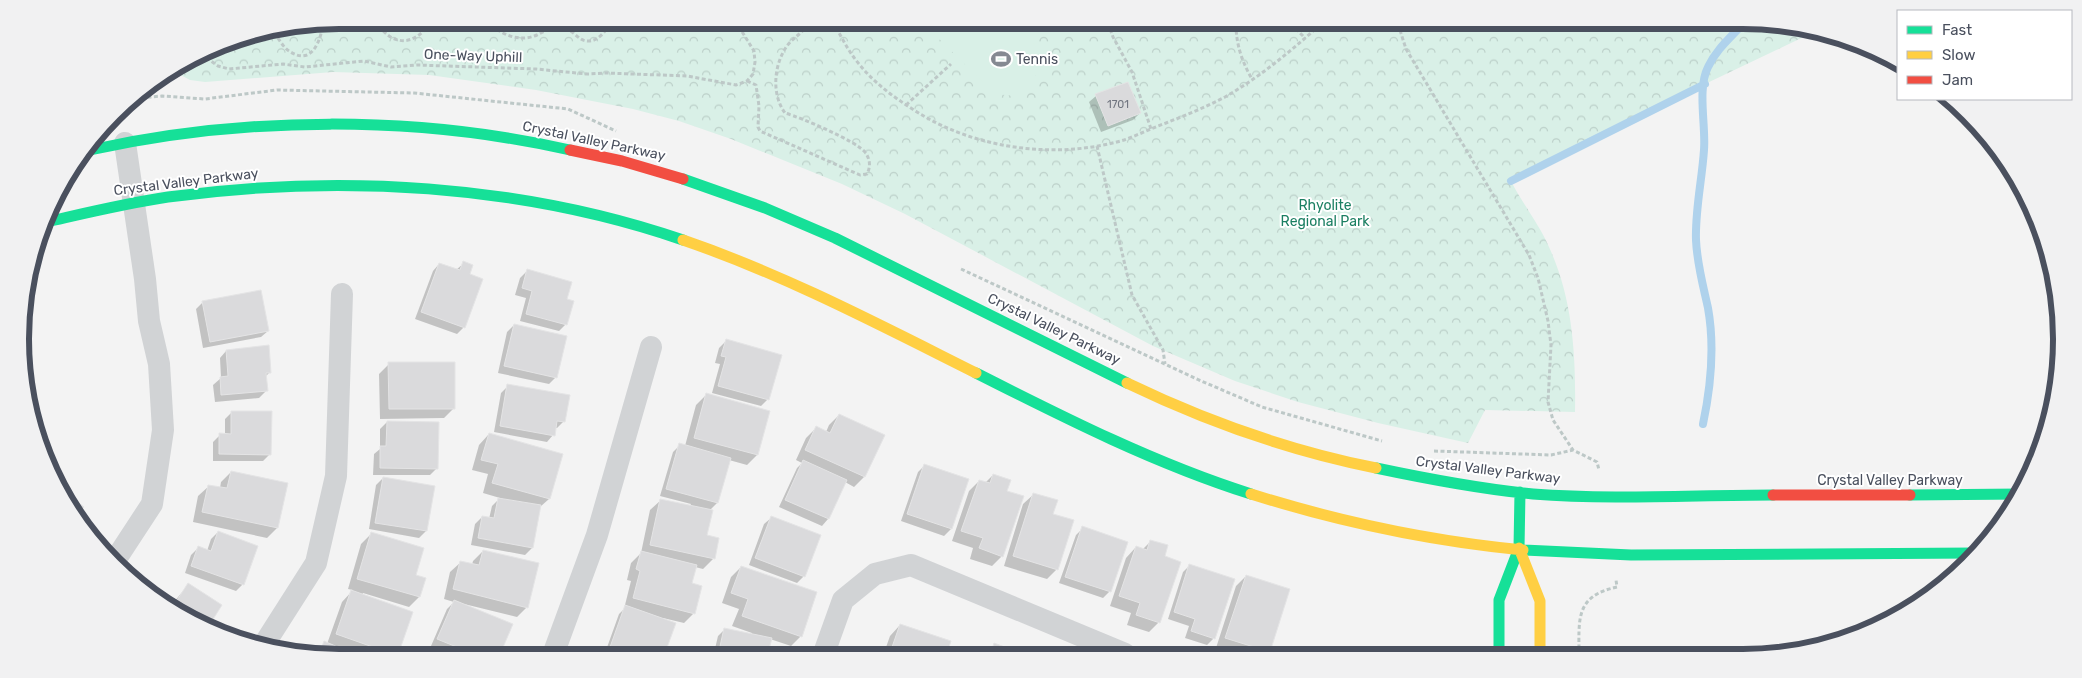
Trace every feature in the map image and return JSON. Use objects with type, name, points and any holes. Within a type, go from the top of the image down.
[{"type":"main road","name":"Crystal Valley Parkway","points":[[94,149],[195,133],[267,127],[377,126],[441,130],[505,138],[577,150],[640,164],[708,185],[834,237],[1112,375],[1214,420],[1324,457],[1440,482],[1560,496],[2012,494]]},
{"type":"main road","name":"Crystal Valley Parkway","points":[[52,221],[134,202],[220,190],[270,187],[375,185],[436,189],[565,208],[625,222],[688,241],[809,291],[1120,442],[1181,469],[1296,509],[1364,526],[1431,538],[1519,548],[1612,555],[1967,553]]},
{"type":"main road","points":[[1500,649],[1499,600],[1519,548],[1520,492]]},
{"type":"main road","points":[[1519,548],[1540,601],[1540,649]]},
{"type":"street","points":[[118,556],[152,504],[163,430],[159,364],[148,321],[125,143]]},
{"type":"street","points":[[266,641],[316,563],[336,476],[342,294]]},
{"type":"street","points":[[555,649],[597,535],[651,347]]},
{"type":"street","points":[[825,649],[843,600],[875,574],[911,565],[1113,649]]},
{"type":"path","points":[[276,35],[290,52],[302,55],[314,51],[318,45],[322,29]]},
{"type":"path","points":[[382,29],[387,36],[398,41],[408,40],[423,33],[425,29]]},
{"type":"path","points":[[498,29],[506,35],[514,37],[534,36],[552,29]]},
{"type":"path","points":[[567,29],[584,41],[590,42],[596,40],[605,29]]},
{"type":"path","points":[[740,29],[754,51],[753,74],[747,81],[756,84],[760,106],[758,127],[760,131],[860,175],[867,174],[870,163],[868,157],[858,146],[784,113],[780,106],[776,89],[777,66],[787,46],[805,29]]},
{"type":"path","points":[[837,29],[858,63],[875,82],[906,105],[952,131],[994,143],[1033,149],[1096,146],[1124,140],[1151,129],[1225,97],[1280,59],[1315,29]]},
{"type":"path","points":[[1110,29],[1132,72],[1151,129]]},
{"type":"path","points":[[1236,29],[1243,63],[1252,79]]},
{"type":"path","points":[[1296,29],[1305,38]]},
{"type":"path","points":[[1400,29],[1406,48],[1529,255],[1544,301],[1551,345],[1548,402],[1553,420],[1573,450]]},
{"type":"path","name":"One-Way Uphill","points":[[207,58],[218,66],[230,69],[283,64],[305,67],[364,61],[391,67],[417,65],[536,69],[587,74],[606,72],[687,76],[736,85],[747,81]]},
{"type":"path","points":[[906,105],[951,64]]},
{"type":"path","points":[[1096,146],[1132,294],[1163,350],[1165,364]]},
{"type":"path","points":[[1579,649],[1581,616],[1591,596],[1600,591],[1617,587]]},
{"type":"green space","name":"Rhyolite Regional Park","points":[[319,29],[1763,29],[1807,36],[1511,181],[1545,238],[1563,287],[1574,349],[1575,412],[1485,410],[1468,443],[1378,423],[1298,402],[1235,381],[1153,346],[905,214],[842,184],[731,139],[679,121],[633,109],[536,90],[429,75],[333,72],[205,82],[190,80],[178,74],[220,52],[259,39]]},
{"type":"green space","name":"Tennis","points":[[929,29],[1018,29],[1041,51],[1043,68],[1015,96],[995,94]]},
{"type":"building","points":[[1128,82],[1141,113],[1108,126],[1095,94]]},
{"type":"building","points":[[463,261],[473,265],[470,274],[483,279],[465,328],[421,312],[439,263],[460,270]]},
{"type":"building","points":[[527,269],[572,282],[567,299],[574,301],[567,325],[526,314],[532,291],[522,288]]},
{"type":"building","points":[[261,290],[269,331],[210,342],[202,301]]},
{"type":"building","points":[[514,324],[567,336],[557,378],[504,366]]},
{"type":"building","points":[[726,339],[782,355],[769,400],[718,386],[726,357],[721,356]]},
{"type":"building","points":[[269,345],[271,373],[266,373],[268,391],[221,395],[220,377],[228,376],[226,350]]},
{"type":"building","points":[[388,362],[455,362],[455,409],[389,409]]},
{"type":"building","points":[[507,384],[570,395],[565,422],[557,421],[555,436],[500,426]]},
{"type":"building","points":[[706,393],[770,411],[758,455],[694,438]]},
{"type":"building","points":[[231,411],[272,411],[271,455],[219,454],[219,433],[231,434]]},
{"type":"building","points":[[839,414],[885,435],[865,477],[805,450],[816,426],[830,433]]},
{"type":"building","points":[[387,421],[439,422],[438,469],[380,468],[380,446],[386,446]]},
{"type":"building","points":[[489,433],[563,454],[550,499],[492,483],[498,464],[481,460]]},
{"type":"building","points":[[679,443],[731,458],[718,503],[666,489]]},
{"type":"building","points":[[803,460],[847,480],[829,519],[785,500]]},
{"type":"building","points":[[924,464],[969,479],[952,529],[907,514]]},
{"type":"building","points":[[231,471],[288,483],[278,528],[202,512],[208,485],[227,488]]},
{"type":"building","points":[[993,474],[1011,480],[1007,491],[1024,496],[1003,557],[979,548],[983,538],[961,531],[979,480],[990,483]]},
{"type":"building","points":[[383,477],[435,486],[427,531],[375,523]]},
{"type":"building","points":[[1033,493],[1058,500],[1053,514],[1074,520],[1058,570],[1013,556]]},
{"type":"building","points":[[73,498],[84,507],[81,511]]},
{"type":"building","points":[[498,498],[541,505],[533,548],[478,538],[482,516],[494,518]]},
{"type":"building","points":[[660,499],[713,510],[707,535],[719,538],[715,559],[650,545]]},
{"type":"building","points":[[771,516],[821,535],[805,577],[755,558]]},
{"type":"building","points":[[1082,526],[1128,542],[1111,592],[1065,577]]},
{"type":"building","points":[[218,531],[258,546],[244,585],[191,566],[198,546],[211,551]]},
{"type":"building","points":[[371,532],[424,548],[416,575],[426,578],[420,597],[357,579]]},
{"type":"building","points":[[1150,540],[1168,545],[1165,556],[1181,562],[1160,623],[1136,615],[1140,603],[1119,596],[1136,546],[1147,550]]},
{"type":"building","points":[[483,550],[539,563],[528,608],[453,589],[460,561],[479,565]]},
{"type":"building","points":[[641,551],[697,565],[692,583],[702,586],[695,614],[633,598],[640,571],[636,569]]},
{"type":"building","points":[[1189,564],[1235,579],[1215,639],[1191,631],[1195,619],[1174,612]]},
{"type":"building","points":[[741,566],[817,592],[802,637],[742,616],[748,599],[731,593]]},
{"type":"building","points":[[1246,575],[1290,589],[1271,649],[1260,649],[1225,638]]},
{"type":"building","points":[[188,583],[222,605],[211,622],[184,608],[165,595],[176,602]]},
{"type":"building","points":[[351,590],[413,612],[400,649],[378,649],[336,634]]},
{"type":"building","points":[[454,600],[513,624],[502,649],[462,649],[437,639]]},
{"type":"building","points":[[625,605],[676,623],[666,649],[609,649]]},
{"type":"building","points":[[900,624],[951,641],[948,649],[891,649]]},
{"type":"building","points":[[724,628],[772,638],[769,649],[719,649]]},
{"type":"building","points":[[324,641],[342,649],[339,649],[321,649]]},
{"type":"building","points":[[994,643],[1010,649],[992,649]]},
{"type":"waterway","points":[[1703,424],[1710,381],[1712,352],[1708,308],[1699,266],[1696,240],[1704,150],[1702,96],[1705,76],[1711,61],[1738,29]]},
{"type":"waterway","points":[[1511,181],[1705,84]]},
{"type":"traffic: fast","points":[[94,149],[149,139],[209,131],[269,126],[330,124],[451,130],[570,150]]},
{"type":"traffic: fast","points":[[683,179],[765,208],[835,238],[1127,383]]},
{"type":"traffic: fast","points":[[52,221],[168,197],[298,186],[363,186],[428,189],[494,196],[558,206],[621,221],[683,240]]},
{"type":"traffic: fast","points":[[976,373],[1111,439],[1180,469],[1251,494]]},
{"type":"traffic: fast","points":[[1376,468],[1454,483],[1533,494],[1623,497],[1773,495]]},
{"type":"traffic: fast","points":[[1499,649],[1499,600],[1519,548],[1520,492]]},
{"type":"traffic: fast","points":[[1910,495],[2012,494]]},
{"type":"traffic: fast","points":[[1523,550],[1631,555],[1967,553]]},
{"type":"traffic: slow","points":[[683,240],[795,285],[976,373]]},
{"type":"traffic: slow","points":[[1127,383],[1187,410],[1280,444],[1376,468]]},
{"type":"traffic: slow","points":[[1251,494],[1352,522],[1420,536],[1523,550]]},
{"type":"traffic: slow","points":[[1519,548],[1540,601],[1540,649]]},
{"type":"traffic: jam","points":[[570,150],[622,161],[683,179]]},
{"type":"traffic: jam","points":[[1773,495],[1910,495]]},
{"type":"place","name":"Tennis","points":[[1001,59]]}]
